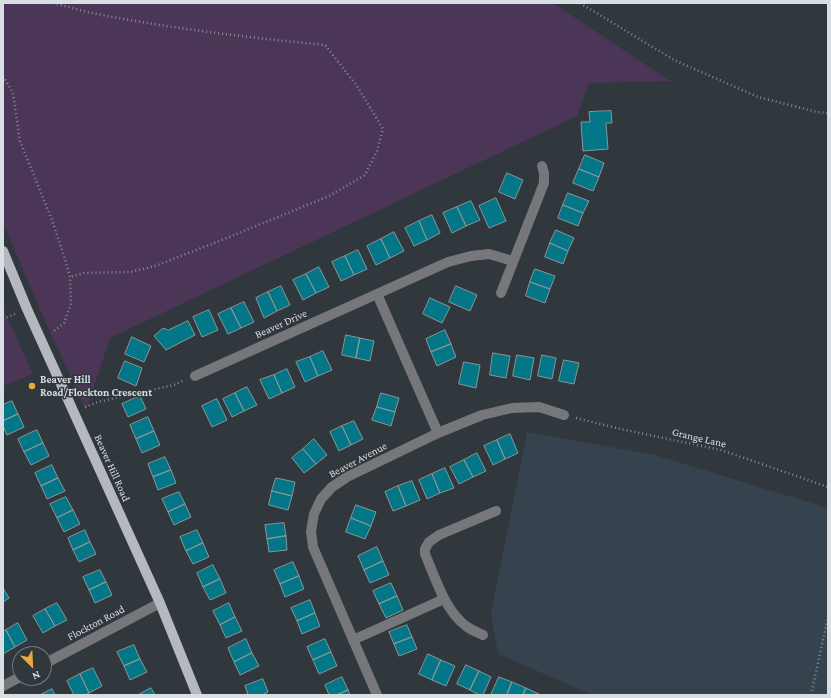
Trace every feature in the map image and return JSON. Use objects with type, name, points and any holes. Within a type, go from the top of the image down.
[{"type":"main road","name":"Beaver Hill Road","points":[[3,251],[27,309],[160,603],[197,695]]},
{"type":"street","points":[[501,293],[544,183],[542,166]]},
{"type":"street","name":"Beaver Drive","points":[[195,376],[448,262],[470,256],[489,254],[513,261]]},
{"type":"street","points":[[377,294],[438,433]]},
{"type":"street","name":"Beaver Avenue","points":[[377,695],[313,547],[311,531],[314,514],[321,499],[332,487],[347,477],[438,433],[482,415],[512,408],[539,407],[564,415]]},
{"type":"street","points":[[483,635],[466,626],[456,616],[444,599],[425,554],[425,548],[429,542],[439,535],[496,511]]},
{"type":"street","points":[[353,640],[444,599]]},
{"type":"street","name":"Flockton Road","points":[[52,660],[160,603]]},
{"type":"street","points":[[3,686],[12,681]]},
{"type":"path","points":[[53,3],[111,17],[192,30],[325,45],[357,86],[383,129],[377,151],[365,175],[329,196],[154,266],[130,272],[84,273],[70,278]]},
{"type":"path","points":[[580,3],[674,60],[758,97],[817,112],[828,113]]},
{"type":"path","points":[[3,76],[13,93],[20,141],[52,220],[70,278],[71,304],[64,323],[42,342]]},
{"type":"path","points":[[74,411],[98,402],[174,385],[195,376]]},
{"type":"path","name":"Grange Lane","points":[[564,415],[616,428],[721,450],[828,487]]},
{"type":"path","points":[[811,695],[828,617]]},
{"type":"shaded area","points":[[3,3],[553,3],[670,81],[589,83],[577,116],[110,338],[86,410],[45,321],[3,223]]},
{"type":"shaded area","points":[[3,308],[33,374],[3,386]]},
{"type":"shaded area","points":[[527,432],[655,455],[828,508],[828,695],[593,695],[498,654],[491,613]]},
{"type":"building","points":[[611,111],[612,123],[606,123],[608,149],[583,151],[581,122],[590,122],[589,112]]},
{"type":"building","points":[[585,155],[604,163],[599,177],[579,169]]},
{"type":"building","points":[[579,169],[599,177],[593,191],[573,183]]},
{"type":"building","points":[[507,173],[523,180],[515,199],[499,192]]},
{"type":"building","points":[[568,193],[589,201],[583,213],[563,205]]},
{"type":"building","points":[[496,198],[506,221],[489,228],[479,206]]},
{"type":"building","points":[[471,201],[480,220],[466,226],[457,207]]},
{"type":"building","points":[[563,205],[583,213],[578,226],[558,218]]},
{"type":"building","points":[[457,207],[466,226],[452,233],[443,213]]},
{"type":"building","points":[[432,215],[440,233],[427,240],[419,221]]},
{"type":"building","points":[[419,221],[427,240],[414,246],[405,228]]},
{"type":"building","points":[[556,230],[574,238],[568,251],[550,243]]},
{"type":"building","points":[[394,232],[404,251],[390,258],[381,239]]},
{"type":"building","points":[[381,239],[390,258],[376,265],[367,246]]},
{"type":"building","points":[[550,243],[568,251],[563,264],[545,257]]},
{"type":"building","points":[[358,250],[367,269],[354,275],[345,256]]},
{"type":"building","points":[[345,256],[354,275],[341,281],[332,262]]},
{"type":"building","points":[[319,267],[329,287],[316,293],[306,274]]},
{"type":"building","points":[[535,269],[555,276],[550,289],[530,282]]},
{"type":"building","points":[[306,274],[316,293],[303,300],[293,280]]},
{"type":"building","points":[[530,282],[550,289],[545,303],[526,296]]},
{"type":"building","points":[[281,286],[290,305],[277,311],[268,292]]},
{"type":"building","points":[[456,286],[477,295],[470,311],[449,302]]},
{"type":"building","points":[[268,292],[277,311],[264,318],[256,298]]},
{"type":"building","points":[[430,298],[450,307],[442,323],[423,314]]},
{"type":"building","points":[[244,302],[254,322],[241,328],[231,308]]},
{"type":"building","points":[[231,308],[241,328],[228,334],[218,314]]},
{"type":"building","points":[[209,310],[218,330],[202,337],[193,317]]},
{"type":"building","points":[[188,321],[195,335],[166,350],[154,336],[163,328],[168,330]]},
{"type":"building","points":[[445,330],[451,344],[431,352],[426,339]]},
{"type":"building","points":[[346,335],[360,338],[356,358],[342,355]]},
{"type":"building","points":[[132,337],[151,346],[144,362],[125,354]]},
{"type":"building","points":[[360,338],[374,341],[370,361],[356,358]]},
{"type":"building","points":[[451,344],[456,357],[437,366],[431,352]]},
{"type":"building","points":[[323,351],[332,370],[318,376],[310,357]]},
{"type":"building","points":[[493,353],[510,356],[506,378],[490,375]]},
{"type":"building","points":[[517,355],[534,358],[530,380],[513,376]]},
{"type":"building","points":[[542,355],[556,358],[552,379],[538,376]]},
{"type":"building","points":[[310,357],[318,376],[305,382],[296,362]]},
{"type":"building","points":[[564,360],[579,363],[574,384],[559,381]]},
{"type":"building","points":[[125,361],[142,368],[136,386],[118,378]]},
{"type":"building","points":[[464,362],[480,365],[476,388],[459,384]]},
{"type":"building","points":[[287,369],[295,387],[282,393],[274,375]]},
{"type":"building","points":[[274,375],[282,393],[269,399],[260,380]]},
{"type":"building","points":[[247,387],[257,405],[244,411],[235,393]]},
{"type":"building","points":[[235,393],[244,411],[232,417],[223,399]]},
{"type":"building","points":[[381,393],[399,398],[395,412],[377,407]]},
{"type":"building","points":[[140,396],[146,409],[128,417],[122,404]]},
{"type":"building","points":[[217,399],[227,420],[212,427],[202,406]]},
{"type":"building","points":[[12,401],[18,414],[3,421],[3,405]]},
{"type":"building","points":[[377,407],[395,412],[391,426],[372,420]]},
{"type":"building","points":[[18,414],[24,427],[7,435],[3,426],[3,421]]},
{"type":"building","points":[[148,417],[154,431],[136,439],[130,425]]},
{"type":"building","points":[[354,421],[363,439],[351,445],[342,426]]},
{"type":"building","points":[[342,426],[351,445],[339,451],[330,432]]},
{"type":"building","points":[[37,430],[43,443],[24,452],[18,439]]},
{"type":"building","points":[[154,431],[160,445],[142,453],[136,439]]},
{"type":"building","points":[[510,434],[518,453],[505,459],[497,440]]},
{"type":"building","points":[[314,439],[327,455],[316,464],[303,449]]},
{"type":"building","points":[[497,440],[505,459],[493,465],[484,446]]},
{"type":"building","points":[[43,443],[49,456],[31,465],[24,452]]},
{"type":"building","points":[[303,449],[316,464],[304,473],[292,458]]},
{"type":"building","points":[[477,453],[486,471],[473,477],[464,460]]},
{"type":"building","points":[[165,457],[171,470],[153,477],[148,464]]},
{"type":"building","points":[[464,460],[473,477],[459,484],[450,467]]},
{"type":"building","points":[[52,465],[58,478],[41,486],[35,473]]},
{"type":"building","points":[[445,468],[454,488],[440,493],[432,474]]},
{"type":"building","points":[[171,470],[176,483],[158,490],[153,477]]},
{"type":"building","points":[[432,474],[440,493],[427,499],[419,480]]},
{"type":"building","points":[[58,478],[65,491],[47,499],[41,486]]},
{"type":"building","points":[[276,478],[295,482],[292,496],[272,491]]},
{"type":"building","points":[[412,481],[420,500],[406,506],[398,486]]},
{"type":"building","points":[[398,486],[406,506],[393,511],[385,492]]},
{"type":"building","points":[[272,491],[292,496],[288,510],[269,505]]},
{"type":"building","points":[[179,492],[185,504],[168,512],[162,499]]},
{"type":"building","points":[[66,497],[73,510],[57,518],[50,504]]},
{"type":"building","points":[[185,504],[191,517],[174,525],[168,512]]},
{"type":"building","points":[[356,505],[376,512],[371,526],[351,518]]},
{"type":"building","points":[[73,510],[80,524],[64,532],[57,518]]},
{"type":"building","points":[[351,518],[371,526],[365,539],[346,532]]},
{"type":"building","points":[[284,523],[286,536],[267,539],[265,525]]},
{"type":"building","points":[[85,530],[90,542],[73,550],[68,538]]},
{"type":"building","points":[[197,530],[203,543],[186,551],[180,537]]},
{"type":"building","points":[[286,536],[287,550],[269,552],[267,539]]},
{"type":"building","points":[[90,542],[96,554],[79,562],[73,550]]},
{"type":"building","points":[[203,543],[209,557],[193,564],[186,551]]},
{"type":"building","points":[[377,547],[383,561],[364,570],[358,556]]},
{"type":"building","points":[[383,561],[389,575],[370,583],[364,570]]},
{"type":"building","points":[[293,562],[299,576],[280,584],[274,570]]},
{"type":"building","points":[[213,565],[220,579],[203,587],[197,573]]},
{"type":"building","points":[[100,570],[106,582],[89,590],[83,577]]},
{"type":"building","points":[[299,576],[304,589],[285,597],[280,584]]},
{"type":"building","points":[[220,579],[226,593],[210,600],[203,587]]},
{"type":"building","points":[[106,582],[112,595],[95,603],[89,590]]},
{"type":"building","points":[[391,583],[397,596],[379,604],[373,591]]},
{"type":"building","points":[[3,588],[9,598],[3,602]]},
{"type":"building","points":[[397,596],[403,610],[386,618],[379,604]]},
{"type":"building","points":[[310,600],[315,613],[297,621],[291,608]]},
{"type":"building","points":[[57,603],[67,620],[55,626],[45,609]]},
{"type":"building","points":[[229,603],[235,617],[220,625],[213,611]]},
{"type":"building","points":[[45,609],[55,626],[43,633],[33,616]]},
{"type":"building","points":[[315,613],[320,626],[302,634],[297,621]]},
{"type":"building","points":[[235,617],[242,631],[226,638],[220,625]]},
{"type":"building","points":[[18,623],[27,640],[14,646],[6,630]]},
{"type":"building","points":[[407,625],[412,637],[394,644],[389,632]]},
{"type":"building","points":[[6,630],[14,646],[12,646],[12,649],[3,654],[3,632]]},
{"type":"building","points":[[412,637],[417,649],[399,656],[394,644]]},
{"type":"building","points":[[246,639],[252,653],[234,662],[228,648]]},
{"type":"building","points":[[325,639],[331,652],[313,660],[307,647]]},
{"type":"building","points":[[134,645],[140,659],[124,666],[117,652]]},
{"type":"building","points":[[331,652],[337,666],[319,674],[313,660]]},
{"type":"building","points":[[252,653],[259,666],[240,675],[234,662]]},
{"type":"building","points":[[428,654],[441,660],[432,680],[419,674]]},
{"type":"building","points":[[140,659],[147,672],[130,680],[124,666]]},
{"type":"building","points":[[441,660],[455,666],[446,686],[432,680]]},
{"type":"building","points":[[466,665],[479,671],[470,690],[457,684]]},
{"type":"building","points":[[93,668],[102,686],[89,693],[80,674]]},
{"type":"building","points":[[479,671],[491,677],[483,695],[479,695],[470,690]]},
{"type":"building","points":[[80,674],[89,693],[85,695],[74,695],[67,681]]},
{"type":"building","points":[[342,677],[348,690],[337,695],[329,695],[325,685]]},
{"type":"building","points":[[499,677],[512,682],[507,695],[491,695]]},
{"type":"building","points":[[263,679],[268,692],[262,695],[248,695],[245,686]]},
{"type":"building","points":[[512,682],[526,688],[523,695],[507,695]]},
{"type":"building","points":[[151,688],[155,695],[138,695]]},
{"type":"building","points":[[526,688],[539,694],[539,695],[523,695]]},
{"type":"building","points":[[52,689],[55,695],[40,695]]},
{"type":"building","points":[[348,690],[350,695],[337,695]]},
{"type":"place","name":"Beaver Hill Road/Flockton Crescent","points":[[32,386]]}]
